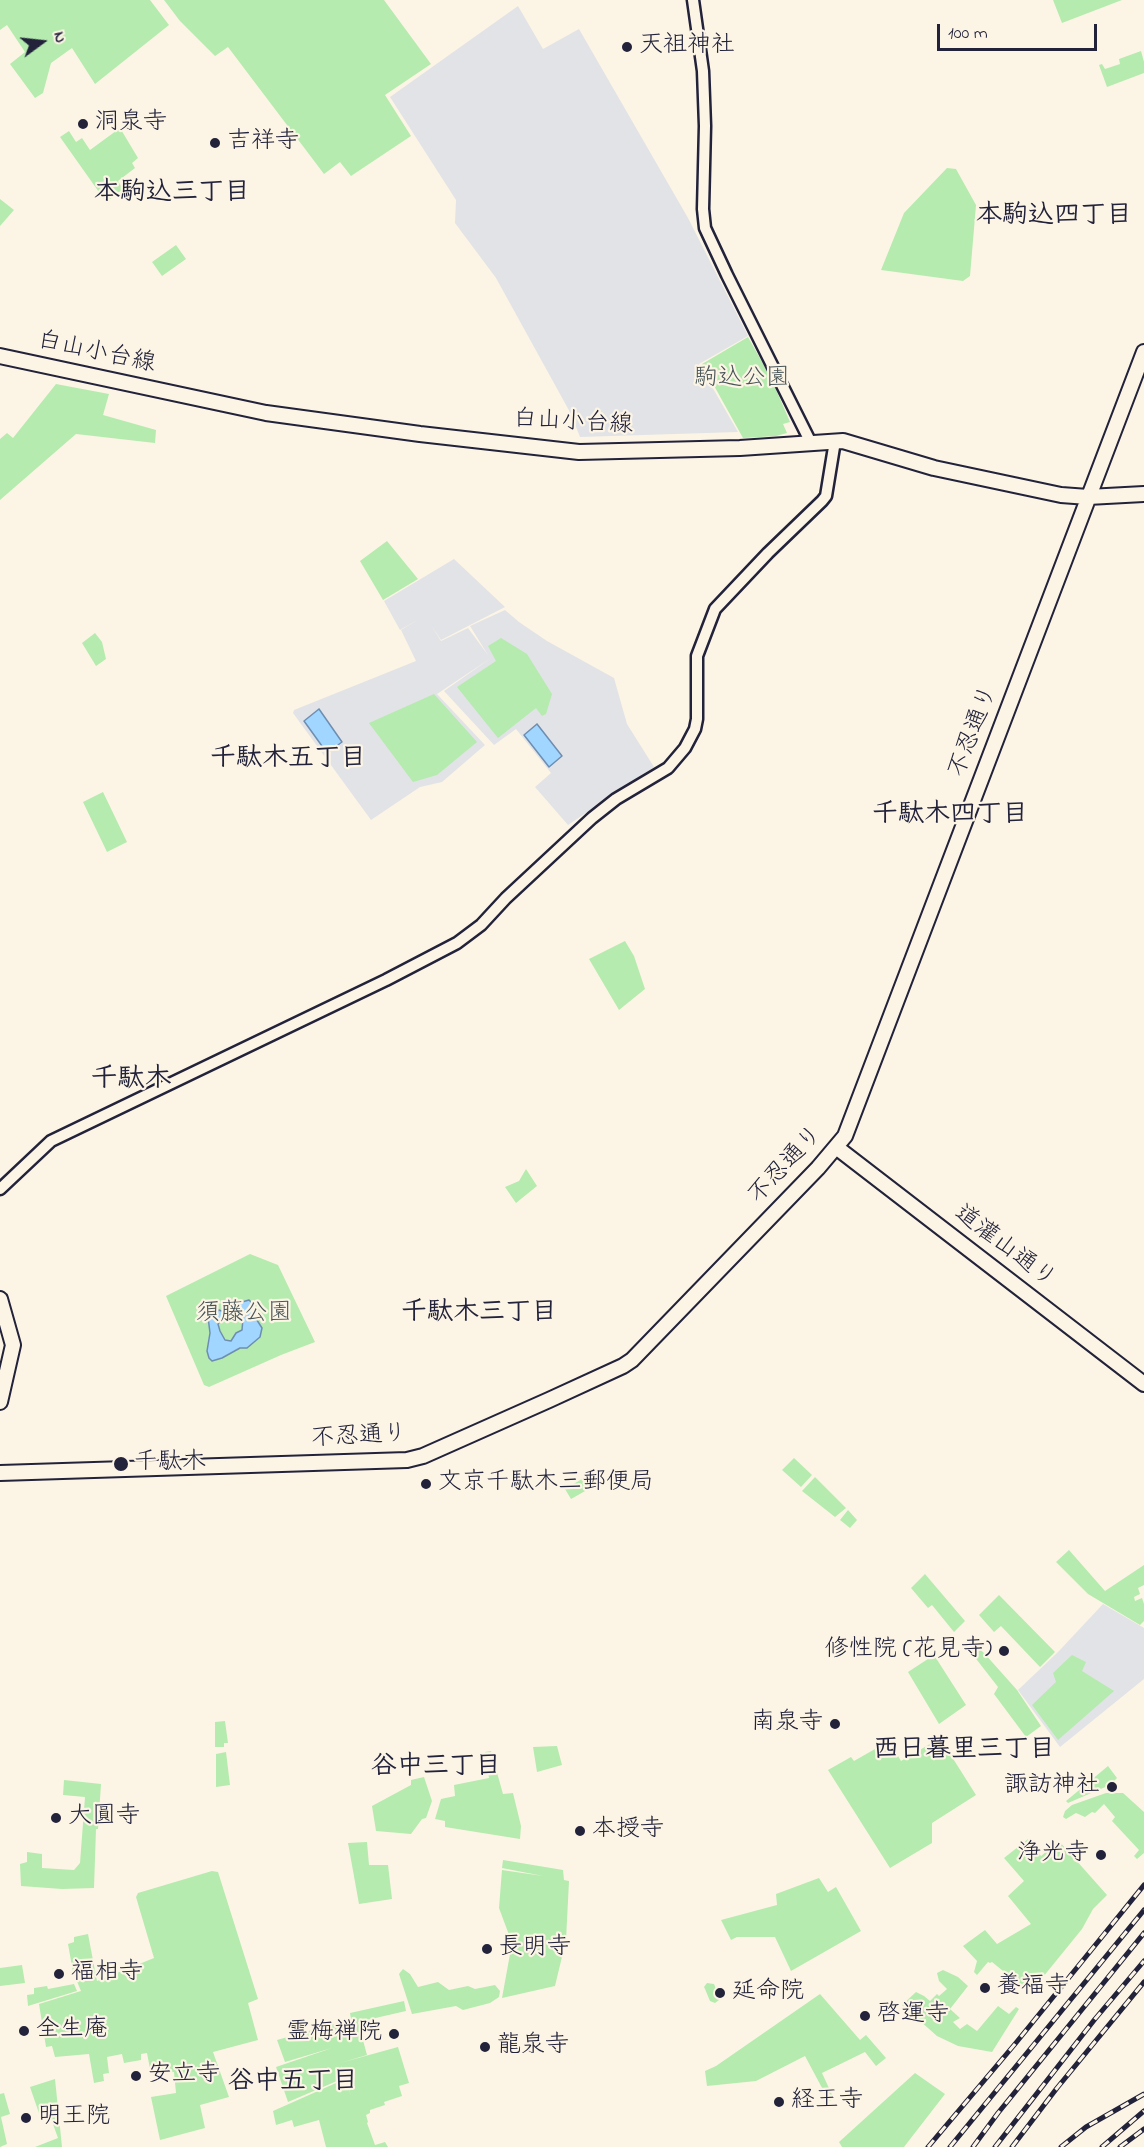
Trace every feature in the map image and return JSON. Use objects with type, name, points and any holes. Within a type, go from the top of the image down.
[{"type":"main road","name":"不忍通り","points":[[0,1473],[412,1460],[632,1360],[845,1136],[1144,352]]},
{"type":"main road","name":"白山小台線","points":[[0,356],[266,413],[555,450],[632,451],[740,448],[835,441],[853,444],[934,468],[1061,495],[1088,497],[1144,494]]},
{"type":"main road","name":"道灌山通り","points":[[836,1147],[1144,1384]]},
{"type":"main road","points":[[0,1299],[12,1345],[0,1402]]},
{"type":"street","points":[[693,0],[703,71],[705,228],[726,275],[811,443]]},
{"type":"street","points":[[0,1189],[51,1142],[457,943],[481,925],[506,898],[592,818],[614,800],[668,768],[685,748],[695,729],[697,656],[715,609],[826,496],[835,441]]},
{"type":"shaded area","points":[[518,6],[543,49],[579,29],[688,218],[748,336],[699,364],[738,432],[580,437],[571,414],[496,278],[455,223],[456,200],[390,97]]},
{"type":"shaded area","points":[[454,559],[505,607],[441,640],[431,625],[441,641],[468,628],[488,655],[470,626],[505,610],[547,641],[614,678],[627,724],[654,767],[568,825],[535,787],[551,773],[516,729],[494,745],[444,691],[491,658],[437,694],[485,745],[442,782],[420,787],[371,820],[293,713],[294,710],[416,661],[401,630],[419,619],[400,630],[384,601]]},
{"type":"shaded area","points":[[1103,1604],[1144,1628],[1144,1679],[1060,1747],[1018,1690]]},
{"type":"green space","points":[[0,0],[150,0],[169,25],[95,84],[72,48],[51,63],[43,93],[35,98],[10,64],[25,52],[7,25],[0,30]]},
{"type":"green space","points":[[164,0],[384,0],[431,64],[385,95],[411,136],[351,176],[340,162],[324,174],[228,47],[215,56],[180,21]]},
{"type":"green space","points":[[1053,0],[1122,0],[1062,23]]},
{"type":"green space","points":[[1141,51],[1144,73],[1107,87],[1099,65],[1102,64],[1105,69],[1120,64],[1119,59]]},
{"type":"green space","points":[[120,128],[138,158],[132,163],[135,168],[118,181],[123,189],[106,202],[60,137],[69,131],[76,142],[82,138],[90,150]]},
{"type":"green space","points":[[947,168],[956,169],[976,205],[970,276],[963,281],[881,270],[904,213]]},
{"type":"green space","points":[[0,199],[14,210],[0,226]]},
{"type":"green space","points":[[176,245],[186,259],[162,276],[152,262]]},
{"type":"green space","name":"駒込公園","points":[[748,337],[771,378],[790,422],[783,424],[787,433],[743,438],[702,364]]},
{"type":"green space","points":[[56,384],[109,394],[103,415],[156,430],[155,443],[76,434],[0,500],[0,439],[7,433],[13,438]]},
{"type":"green space","points":[[387,541],[418,579],[383,600],[360,561]]},
{"type":"green space","points":[[95,633],[102,642],[106,659],[96,666],[82,643]]},
{"type":"green space","points":[[501,638],[527,654],[552,694],[546,714],[542,716],[536,708],[498,738],[457,687],[496,661],[488,646]]},
{"type":"green space","points":[[434,694],[477,742],[437,775],[413,782],[369,723]]},
{"type":"green space","points":[[103,792],[127,842],[107,852],[83,802]]},
{"type":"green space","points":[[625,941],[634,956],[645,989],[619,1010],[589,959]]},
{"type":"green space","points":[[526,1169],[537,1186],[516,1203],[505,1187],[519,1181]]},
{"type":"green space","name":"須藤公園","points":[[250,1254],[278,1265],[315,1342],[209,1387],[204,1385],[166,1296]]},
{"type":"green space","points":[[794,1458],[812,1475],[801,1487],[782,1470]]},
{"type":"green space","points":[[587,1476],[594,1486],[571,1499],[565,1489]]},
{"type":"green space","points":[[815,1477],[846,1508],[835,1517],[802,1491]]},
{"type":"green space","points":[[848,1510],[857,1520],[850,1528],[840,1520]]},
{"type":"green space","points":[[1069,1550],[1105,1591],[1144,1565],[1144,1585],[1138,1588],[1140,1594],[1134,1597],[1135,1601],[1142,1598],[1144,1604],[1144,1621],[1140,1625],[1088,1594],[1056,1562]]},
{"type":"green space","points":[[925,1574],[965,1621],[954,1632],[932,1605],[928,1608],[911,1588]]},
{"type":"green space","points":[[999,1595],[1055,1652],[1040,1667],[1001,1626],[994,1632],[979,1615]]},
{"type":"green space","points":[[976,1646],[1017,1690],[1041,1726],[1026,1737],[994,1694],[998,1687],[970,1651]]},
{"type":"green space","points":[[934,1655],[966,1705],[939,1724],[908,1672]]},
{"type":"green space","points":[[1072,1655],[1086,1662],[1082,1671],[1114,1691],[1058,1740],[1032,1705],[1056,1682],[1053,1673]]},
{"type":"green space","points":[[225,1721],[228,1743],[224,1743],[224,1747],[215,1747],[215,1722]]},
{"type":"green space","points":[[940,1738],[976,1795],[932,1823],[932,1843],[890,1868],[828,1770],[851,1757],[854,1761],[889,1741],[901,1761]]},
{"type":"green space","points":[[557,1746],[562,1765],[537,1772],[533,1747]]},
{"type":"green space","points":[[491,1751],[503,1794],[513,1793],[521,1826],[520,1839],[445,1827],[445,1821],[435,1819],[441,1799],[455,1796],[454,1785],[489,1778],[485,1752]]},
{"type":"green space","points":[[226,1752],[230,1785],[216,1787],[216,1754]]},
{"type":"green space","points":[[1108,1766],[1117,1778],[1110,1785],[1068,1803],[1066,1801]]},
{"type":"green space","points":[[424,1777],[432,1801],[426,1818],[422,1819],[411,1834],[376,1831],[372,1806],[411,1785],[411,1780]]},
{"type":"green space","points":[[64,1780],[101,1784],[98,1829],[96,1829],[94,1888],[62,1889],[21,1886],[20,1864],[27,1862],[27,1852],[42,1854],[42,1868],[74,1870],[80,1863],[85,1797],[63,1795]]},
{"type":"green space","points":[[1106,1793],[1123,1793],[1144,1812],[1144,1853],[1137,1859],[1134,1856],[1139,1850],[1112,1821],[1115,1817],[1104,1804],[1095,1813],[1092,1812],[1085,1817],[1076,1813],[1066,1819],[1063,1817],[1065,1811],[1072,1805]]},
{"type":"green space","points":[[1028,1839],[1041,1856],[1059,1841],[1107,1895],[1093,1909],[1082,1929],[1030,1993],[992,1962],[988,1962],[977,1975],[974,1972],[977,1961],[963,1946],[985,1930],[997,1944],[1031,1924],[1008,1896],[1024,1881],[1004,1858]]},
{"type":"green space","points":[[367,1842],[369,1865],[388,1865],[392,1899],[359,1904],[348,1843]]},
{"type":"green space","points":[[503,1860],[563,1870],[564,1880],[569,1881],[566,1940],[555,1986],[502,1998],[512,1943],[499,1908],[502,1870],[543,1876],[502,1868]]},
{"type":"green space","points":[[212,1871],[218,1872],[258,1999],[248,2003],[258,2040],[213,2052],[229,2097],[200,2105],[205,2128],[160,2140],[151,2097],[176,2093],[174,2072],[151,2074],[147,2053],[141,2054],[141,2060],[124,2063],[122,2054],[107,2057],[109,2073],[103,2074],[104,2081],[94,2083],[89,2054],[55,2057],[52,2046],[46,2047],[39,2004],[81,1991],[73,1972],[68,1944],[74,1942],[74,1937],[88,1934],[97,1981],[154,1958],[136,1897],[138,1893]]},
{"type":"green space","points":[[819,1878],[828,1892],[836,1887],[861,1931],[791,1971],[775,1937],[737,1937],[731,1940],[721,1920],[777,1905],[776,1894]]},
{"type":"green space","points":[[22,1965],[25,1983],[0,1986],[0,1968]]},
{"type":"green space","points":[[403,1969],[410,1974],[418,1987],[438,1982],[449,1990],[468,1986],[475,1989],[495,1985],[500,1991],[499,1997],[490,2003],[463,2010],[456,2006],[412,2014],[399,1974]]},
{"type":"green space","points":[[943,1970],[958,1977],[968,1986],[950,2009],[960,2018],[953,2022],[960,2029],[967,2024],[977,2031],[998,2006],[1009,2014],[1016,2007],[1019,2009],[992,2052],[958,2046],[937,2036],[902,2005],[916,1992],[930,2001],[937,1994],[939,1996],[947,1989],[939,1981],[937,1973]]},
{"type":"green space","points":[[707,1983],[714,1984],[718,1994],[719,2000],[715,2003],[710,2001],[704,1987]]},
{"type":"green space","points":[[74,1984],[77,1991],[28,2006],[27,1995],[34,1994],[34,1988],[47,1986],[48,1989]]},
{"type":"green space","points":[[820,1994],[860,2040],[866,2035],[886,2058],[876,2066],[865,2052],[822,2073],[834,2099],[829,2101],[805,2056],[756,2081],[707,2086],[705,2071],[716,2066]]},
{"type":"green space","points":[[404,2001],[406,2011],[358,2022],[367,2055],[340,2063],[398,2047],[409,2083],[399,2086],[402,2096],[384,2102],[385,2105],[370,2110],[370,2113],[366,2115],[375,2145],[385,2142],[388,2147],[326,2147],[319,2120],[294,2127],[292,2120],[276,2125],[273,2111],[345,2079],[351,2096],[341,2065],[344,2078],[288,2102],[276,2067],[332,2048],[285,2062],[277,2040],[351,2019],[350,2013]]},
{"type":"green space","points":[[915,2073],[945,2094],[904,2147],[842,2147],[839,2142]]},
{"type":"green space","points":[[55,2079],[62,2147],[35,2147],[58,2138],[50,2116],[41,2119],[30,2087]]},
{"type":"green space","points":[[4,2093],[10,2114],[1,2117],[7,2144],[0,2147],[0,2094]]},
{"type":"water","points":[[319,709],[342,742],[327,753],[304,721]]},
{"type":"water","points":[[537,724],[562,756],[549,767],[524,735]]},
{"type":"water","points":[[249,1300],[251,1302],[255,1317],[262,1328],[260,1337],[247,1348],[240,1348],[212,1361],[207,1351],[210,1333],[208,1317],[219,1310],[224,1312],[233,1310],[242,1302]],"holes":[[[240,1315],[243,1318],[242,1330],[236,1333],[231,1341],[225,1340],[218,1324],[221,1320]]]},
{"type":"railway","points":[[928,2147],[1144,1885]]},
{"type":"railway","points":[[950,2147],[1144,1910]]},
{"type":"railway","points":[[973,2147],[1144,1933]]},
{"type":"railway","points":[[995,2147],[1095,2019],[1144,1961]]},
{"type":"railway","points":[[1012,2147],[1144,1982]]},
{"type":"railway","points":[[1061,2147],[1086,2127],[1144,2094]]},
{"type":"railway","points":[[1102,2147],[1144,2111]]},
{"type":"railway","points":[[1120,2147],[1144,2129]]},
{"type":"place","name":"天祖神社","points":[[627,47]]},
{"type":"place","name":"洞泉寺","points":[[83,124]]},
{"type":"place","name":"吉祥寺","points":[[215,143]]},
{"type":"place","name":"千駄木","points":[[121,1464]]},
{"type":"place","name":"文京千駄木三郵便局","points":[[426,1484]]},
{"type":"place","name":"修性院 (花見寺)","points":[[1004,1651]]},
{"type":"place","name":"南泉寺","points":[[835,1724]]},
{"type":"place","name":"諏訪神社","points":[[1112,1787]]},
{"type":"place","name":"大圓寺","points":[[56,1818]]},
{"type":"place","name":"本授寺","points":[[580,1831]]},
{"type":"place","name":"浄光寺","points":[[1101,1855]]},
{"type":"place","name":"長明寺","points":[[487,1949]]},
{"type":"place","name":"福相寺","points":[[59,1974]]},
{"type":"place","name":"養福寺","points":[[985,1988]]},
{"type":"place","name":"延命院","points":[[720,1993]]},
{"type":"place","name":"啓運寺","points":[[865,2016]]},
{"type":"place","name":"全生庵","points":[[24,2031]]},
{"type":"place","name":"霊梅禅院","points":[[394,2034]]},
{"type":"place","name":"龍泉寺","points":[[485,2047]]},
{"type":"place","name":"安立寺","points":[[136,2076]]},
{"type":"place","name":"経王寺","points":[[779,2102]]},
{"type":"place","name":"明王院","points":[[26,2118]]},
{"type":"district","name":"本駒込三丁目","points":[[172,195]]},
{"type":"district","name":"本駒込四丁目","points":[[1054,218]]},
{"type":"district","name":"千駄木五丁目","points":[[288,761]]},
{"type":"district","name":"千駄木四丁目","points":[[950,817]]},
{"type":"district","name":"千駄木","points":[[131,1082]]},
{"type":"district","name":"千駄木三丁目","points":[[479,1315]]},
{"type":"district","name":"西日暮里三丁目","points":[[964,1752]]},
{"type":"district","name":"谷中三丁目","points":[[436,1769]]},
{"type":"district","name":"谷中五丁目","points":[[293,2084]]}]
